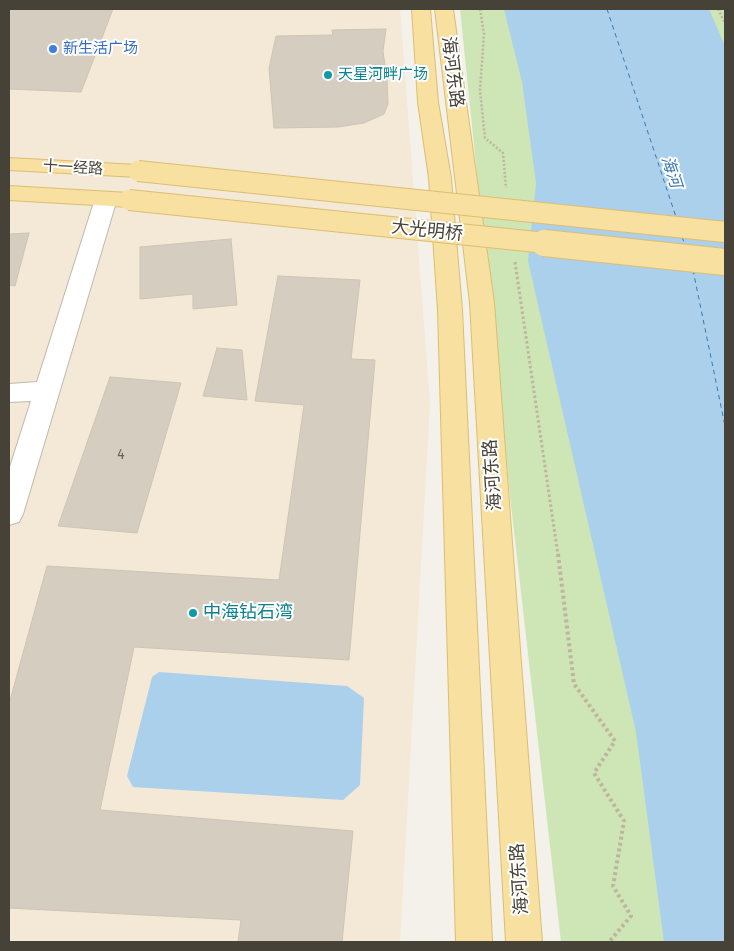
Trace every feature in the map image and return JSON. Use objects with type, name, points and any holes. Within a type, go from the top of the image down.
[{"type":"main road","name":"海河东路","points":[[421,9],[428,102],[440,178],[450,310],[474,942]]},
{"type":"main road","name":"海河东路","points":[[444,9],[482,303],[524,942]]},
{"type":"main road","name":"十一经路","points":[[9,164],[138,171]]},
{"type":"main road","name":"大光明桥","points":[[138,171],[725,232]]},
{"type":"main road","name":"十一经路","points":[[9,194],[117,200]]},
{"type":"main road","name":"大光明桥","points":[[117,200],[725,262]]},
{"type":"street","points":[[9,514],[47,391],[117,200]]},
{"type":"street","points":[[9,393],[47,391]]},
{"type":"path","points":[[480,9],[484,34],[480,90],[485,138],[503,153],[507,194]]},
{"type":"path","points":[[718,9],[725,23]]},
{"type":"path","points":[[514,252],[552,502],[574,684],[615,740],[594,773],[624,821],[613,886],[631,916],[609,942]]},
{"type":"shaded area","points":[[9,9],[400,9],[430,403],[400,942],[9,942]]},
{"type":"green space","points":[[460,9],[725,9],[725,942],[561,942],[511,505]]},
{"type":"water","name":"海河","points":[[504,9],[709,9],[725,46],[725,942],[664,942],[636,732],[528,261],[536,183],[522,82]]},
{"type":"water","points":[[159,672],[347,686],[364,698],[360,785],[343,800],[133,787],[127,776],[152,677]]},
{"type":"building","name":"新生活广场","points":[[9,9],[113,9],[81,92],[9,89]]},
{"type":"building","points":[[386,29],[383,51],[388,104],[384,114],[364,123],[338,127],[274,128],[269,68],[276,36],[333,35],[332,30]]},
{"type":"building","points":[[29,233],[15,286],[9,285],[9,234]]},
{"type":"building","points":[[231,239],[237,305],[193,309],[193,294],[140,299],[140,247]]},
{"type":"building","name":"中海钻石湾","points":[[278,276],[360,280],[351,359],[375,360],[349,660],[134,647],[100,810],[353,831],[342,942],[238,942],[241,920],[9,908],[9,704],[47,566],[279,580],[304,405],[255,401]]},
{"type":"building","points":[[217,348],[242,350],[247,400],[203,396]]},
{"type":"building","points":[[110,377],[181,383],[137,533],[58,526]]},
{"type":"ferry route","points":[[607,9],[676,217]]},
{"type":"ferry route","points":[[682,237],[685,245]]},
{"type":"ferry route","points":[[693,270],[725,426]]},
{"type":"place","name":"新生活广场","points":[[53,49]]},
{"type":"place","name":"天星河畔广场","points":[[328,75]]},
{"type":"place","name":"中海钻石湾","points":[[193,613]]}]
